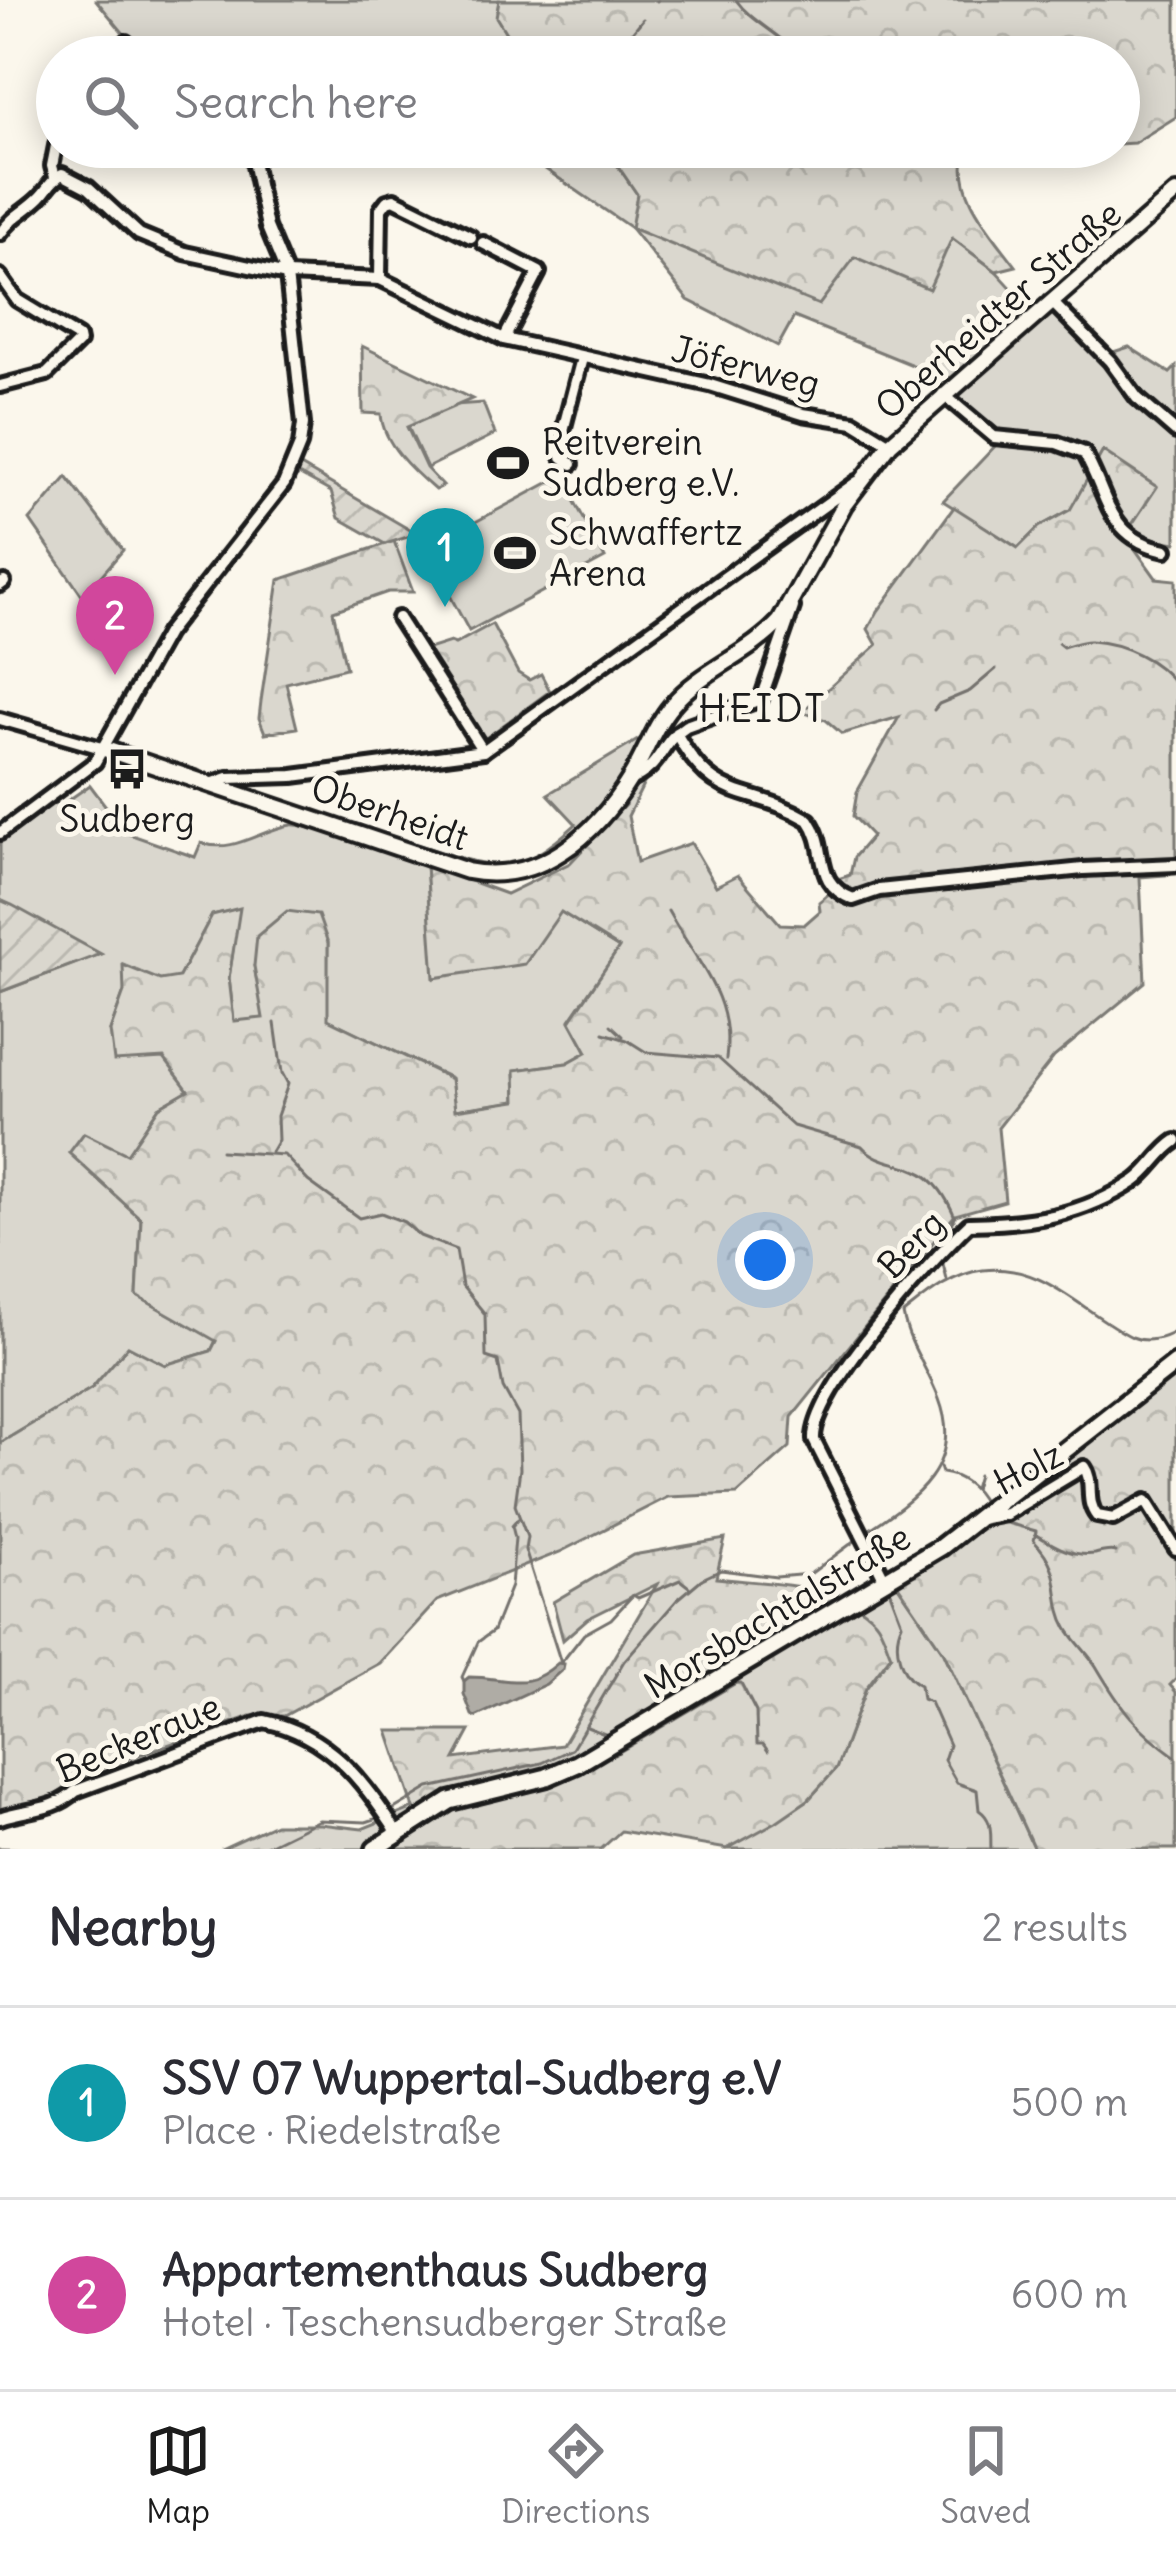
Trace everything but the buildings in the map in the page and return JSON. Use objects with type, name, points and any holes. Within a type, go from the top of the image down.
[{"type":"main road","name":"Morsbachtalstraße","points":[[375,1849],[390,1822],[568,1768],[886,1582],[980,1519],[1173,1370]]},
{"type":"street","points":[[0,233],[18,211],[42,196],[56,177],[53,168]]},
{"type":"street","points":[[0,833],[95,762],[167,634],[273,499],[292,466],[303,424],[287,275],[267,227],[254,168]]},
{"type":"street","name":"Jöferweg","points":[[56,177],[62,174],[89,188],[139,234],[185,253],[287,275],[380,279],[505,339],[710,385],[803,414],[854,422],[890,443]]},
{"type":"street","name":"Oberheidter Straße","points":[[865,477],[890,443],[943,394],[1176,193]]},
{"type":"street","points":[[380,279],[381,209],[394,199],[539,272],[505,339]]},
{"type":"street","points":[[0,276],[17,301],[80,342],[47,374],[0,386]]},
{"type":"street","points":[[1052,301],[1137,398],[1176,432]]},
{"type":"street","points":[[572,464],[562,457],[559,446],[582,358]]},
{"type":"street","points":[[943,394],[994,437],[1057,443],[1084,453],[1119,525],[1134,539],[1166,550]]},
{"type":"street","points":[[211,784],[228,778],[293,776],[483,751],[865,477]]},
{"type":"street","name":"Oberheidt","points":[[105,749],[450,866],[484,874],[541,866],[569,848],[628,781],[673,704],[768,635],[865,477]]},
{"type":"street","name":"Oberheidt","points":[[628,781],[651,772],[676,733],[761,699],[797,593]]},
{"type":"street","points":[[398,619],[483,751]]},
{"type":"street","points":[[0,718],[105,749]]},
{"type":"street","points":[[676,733],[708,778],[722,788],[808,820],[816,833],[826,877],[836,892],[853,899],[879,890],[1083,869],[1176,865]]},
{"type":"street","name":"Berg","points":[[886,1582],[814,1440],[813,1430],[832,1392],[896,1303],[969,1224],[1029,1223],[1081,1211],[1138,1179],[1176,1141]]},
{"type":"street","name":"Holz","points":[[980,1519],[1006,1514],[1084,1467],[1089,1473],[1088,1499],[1097,1516],[1113,1520],[1145,1502],[1176,1549]]},
{"type":"street","name":"Beckeraue","points":[[0,1818],[63,1802],[76,1791],[263,1721],[282,1725],[339,1756],[390,1822]]},
{"type":"green space","points":[[96,0],[499,0],[497,18],[508,36],[126,36]]},
{"type":"green space","points":[[499,0],[1176,0],[1176,117],[1140,139],[1140,36],[508,36],[496,17]]},
{"type":"green space","points":[[544,168],[619,168],[637,194],[855,257],[952,238],[996,271],[1041,320],[1061,306],[1104,355],[1129,347],[1170,373],[1176,367],[1176,543],[1125,535],[1070,510],[1039,527],[1018,548],[943,501],[998,443],[956,398],[947,379],[794,317],[778,346],[688,300],[631,228]]},
{"type":"green space","points":[[619,168],[963,168],[976,211],[1016,266],[996,271],[952,238],[929,289],[855,257],[819,305],[631,228],[637,194]]},
{"type":"green space","points":[[362,346],[472,399],[407,427],[426,468],[443,486],[435,490],[400,456],[387,436],[381,414],[363,413]]},
{"type":"green space","points":[[483,403],[495,434],[427,468],[408,427],[454,405]]},
{"type":"green space","points":[[1103,451],[1157,487],[1125,535],[1156,578],[1176,580],[1176,874],[1140,877],[1145,982],[1054,1057],[998,1128],[1005,1201],[955,1215],[792,1417],[790,1447],[737,1494],[668,1497],[560,1552],[437,1601],[380,1663],[284,1716],[251,1716],[92,1771],[55,1795],[0,1813],[0,1443],[92,1388],[128,1346],[165,1365],[211,1351],[216,1341],[137,1296],[141,1219],[69,1153],[84,1133],[127,1154],[159,1107],[188,1090],[164,1058],[114,1061],[110,1031],[124,992],[123,965],[160,980],[179,977],[212,915],[240,908],[229,978],[234,1021],[263,1018],[254,966],[257,936],[287,911],[318,915],[328,943],[328,1019],[451,1079],[455,1110],[516,1101],[515,1070],[567,1063],[587,1052],[570,1021],[619,948],[561,912],[525,964],[434,978],[426,865],[506,894],[570,863],[647,777],[628,816],[637,862],[691,843],[716,886],[738,875],[780,924],[804,925],[831,892],[824,879],[831,874],[838,879],[850,875],[854,857],[872,836],[853,816],[857,792],[899,717],[842,734],[826,720],[802,712],[877,645],[868,629],[878,611],[954,507],[1018,548],[1039,527],[1070,510]]},
{"type":"green space","points":[[299,465],[417,534],[385,544],[339,518],[331,492],[300,475],[294,478]]},
{"type":"green space","name":"Schwaffertz Arena","points":[[561,476],[605,558],[469,631],[425,549]]},
{"type":"green space","points":[[67,477],[123,550],[83,597],[30,520]]},
{"type":"green space","points":[[394,541],[413,592],[388,592],[333,611],[346,668],[286,683],[297,728],[265,733],[259,718],[279,580]]},
{"type":"green space","points":[[492,624],[518,673],[529,680],[541,674],[550,691],[483,740],[425,650],[455,644]]},
{"type":"green space","points":[[646,735],[631,768],[603,806],[570,839],[538,861],[483,870],[419,850],[419,845],[502,865],[536,855],[576,824],[548,794]]},
{"type":"green space","points":[[90,785],[126,833],[195,857],[201,843],[225,846],[291,825],[426,865],[435,978],[561,912],[619,948],[570,1020],[587,1052],[567,1063],[515,1070],[516,1101],[455,1110],[451,1078],[327,1019],[328,943],[254,966],[264,1018],[234,1022],[229,978],[239,909],[212,915],[179,977],[124,992],[110,1031],[165,1057],[189,1090],[159,1107],[127,1155],[70,1153],[141,1219],[137,1296],[216,1340],[211,1351],[165,1365],[128,1347],[92,1388],[0,1443],[0,992],[100,954],[0,900],[0,839],[53,800],[60,806]]},
{"type":"green space","points":[[0,900],[12,905],[101,954],[0,992]]},
{"type":"green space","points":[[1176,1368],[1176,1679],[1170,1685],[1176,1692],[1176,1849],[1034,1849],[944,1653],[893,1578]]},
{"type":"green space","points":[[725,1539],[716,1578],[800,1587],[842,1598],[875,1620],[891,1655],[866,1688],[836,1769],[808,1800],[776,1822],[727,1849],[621,1831],[601,1849],[221,1849],[275,1824],[362,1829],[414,1808],[388,1731],[470,1731],[455,1759],[562,1745],[657,1584],[587,1619],[563,1640],[553,1602],[633,1555]]},
{"type":"green space","points":[[893,1578],[944,1653],[1034,1849],[727,1849],[808,1800],[836,1769],[866,1688],[890,1655],[855,1603]]},
{"type":"shaded area","points":[[564,1664],[563,1669],[546,1684],[472,1715],[464,1694],[464,1681],[469,1677],[526,1681]]},
{"type":"waterway","points":[[736,0],[776,36]]},
{"type":"waterway","points":[[629,36],[643,19]]},
{"type":"waterway","points":[[1058,643],[1063,647],[1103,642],[1127,649],[1160,668],[1176,685]]},
{"type":"waterway","points":[[934,710],[970,691],[996,669]]},
{"type":"waterway","points":[[668,911],[719,999],[726,1059]]},
{"type":"waterway","points":[[271,1152],[278,1140],[277,1116],[288,1084],[275,1023]]},
{"type":"waterway","points":[[611,1025],[623,1036]]},
{"type":"waterway","points":[[604,1033],[646,1052],[718,1058],[793,1126],[862,1146],[881,1159],[924,1174],[940,1190],[955,1217],[946,1240]]},
{"type":"waterway","points":[[221,1151],[284,1155],[308,1181],[359,1218],[381,1213],[456,1250],[462,1286],[485,1314],[486,1357],[498,1361],[503,1388],[518,1415],[520,1469],[515,1505],[561,1663],[584,1634],[611,1619],[633,1595],[638,1598],[680,1580],[689,1587]]},
{"type":"waterway","points":[[943,1264],[947,1280]]},
{"type":"waterway","points":[[867,1531],[918,1493],[940,1461],[945,1422],[903,1314],[940,1286],[971,1272],[1005,1270],[1044,1281],[1132,1337],[1154,1339],[1176,1331]]},
{"type":"waterway","points":[[940,1467],[942,1473],[967,1483],[984,1504]]},
{"type":"waterway","points":[[974,1489],[978,1475]]},
{"type":"waterway","points":[[464,1681],[478,1642],[493,1631],[511,1586],[512,1526],[518,1519]]},
{"type":"waterway","points":[[1003,1522],[1036,1531],[1034,1541],[1050,1564],[1067,1628],[1131,1717],[1176,1757]]},
{"type":"waterway","points":[[871,1533],[889,1568]]},
{"type":"waterway","points":[[1037,1535],[1079,1554],[1116,1552]]},
{"type":"waterway","points":[[389,1812],[429,1788],[542,1763],[572,1749],[624,1661],[677,1600],[702,1579],[721,1570],[776,1577],[810,1574],[860,1537]]},
{"type":"waterway","points":[[889,1589],[902,1623],[898,1640],[902,1666],[920,1685],[922,1699],[930,1702],[949,1745],[944,1760],[957,1783],[977,1790],[979,1810],[989,1823],[991,1849]]},
{"type":"waterway","points":[[614,1755],[736,1683],[741,1683],[756,1712],[757,1744],[768,1751]]},
{"type":"waterway","points":[[587,1727],[607,1735]]},
{"type":"waterway","points":[[260,1849],[319,1820],[366,1822],[381,1817]]},
{"type":"waterway","points":[[0,1848],[42,1849]]},
{"type":"place","name":"Reitverein Sudberg e.V.","points":[[508,463]]},
{"type":"place","name":"Schwaffertz Arena","points":[[515,553]]},
{"type":"place","name":"SSV 07 Wuppertal-Sudberg e.V","points":[[445,607]]},
{"type":"place","name":"Appartementhaus Sudberg","points":[[115,675]]},
{"type":"place","name":"Sudberg","points":[[127,769]]},
{"type":"district","name":"HEIDT","points":[[763,708]]}]
